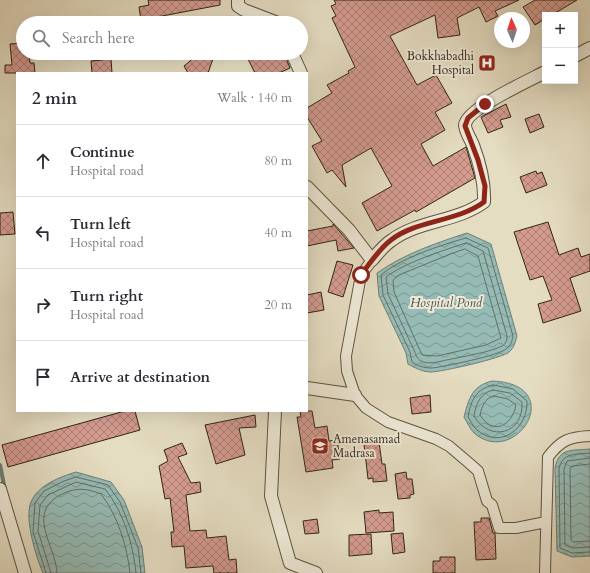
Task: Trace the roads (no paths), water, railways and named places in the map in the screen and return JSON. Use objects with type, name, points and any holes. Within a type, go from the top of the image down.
[{"type":"street","points":[[238,0],[238,6],[260,16]]},
{"type":"street","points":[[578,54],[590,48]]},
{"type":"street","points":[[295,60],[301,72]]},
{"type":"street","points":[[542,74],[485,104],[468,118],[465,126],[478,160],[485,186],[484,202],[458,215],[407,231],[391,240],[372,260],[361,275],[346,356],[347,371],[355,395],[366,408],[388,422],[436,439],[449,446],[478,471],[487,501],[494,509],[498,528],[516,528],[546,522]]},
{"type":"street","points":[[308,188],[349,230],[372,260]]},
{"type":"street","points":[[308,388],[355,395]]},
{"type":"street","points":[[275,412],[271,496],[290,563],[316,573]]},
{"type":"street","points":[[545,573],[548,457],[558,445],[572,437],[590,436]]},
{"type":"street","points":[[0,489],[25,573]]},
{"type":"water","name":"Hospital Pond","points":[[467,233],[491,244],[517,336],[515,343],[509,352],[496,358],[447,370],[431,372],[422,371],[408,364],[406,353],[379,296],[377,273],[409,255]]},
{"type":"water","points":[[492,381],[515,386],[528,395],[531,408],[528,422],[518,433],[505,440],[490,441],[474,433],[464,417],[472,394],[480,386]]},
{"type":"water","points":[[590,449],[590,556],[572,557],[557,551],[555,468],[557,461],[563,453],[572,450]]},
{"type":"water","points":[[76,472],[111,482],[124,500],[142,547],[145,573],[43,573],[34,548],[30,527],[29,509],[31,502],[34,496],[50,482]]},
{"type":"waterway","points":[[0,465],[5,490]]},
{"type":"place","name":"Bokkhabadhi Hospital","points":[[487,63]]},
{"type":"place","name":"Amenasamad Madrasa","points":[[320,446]]}]
